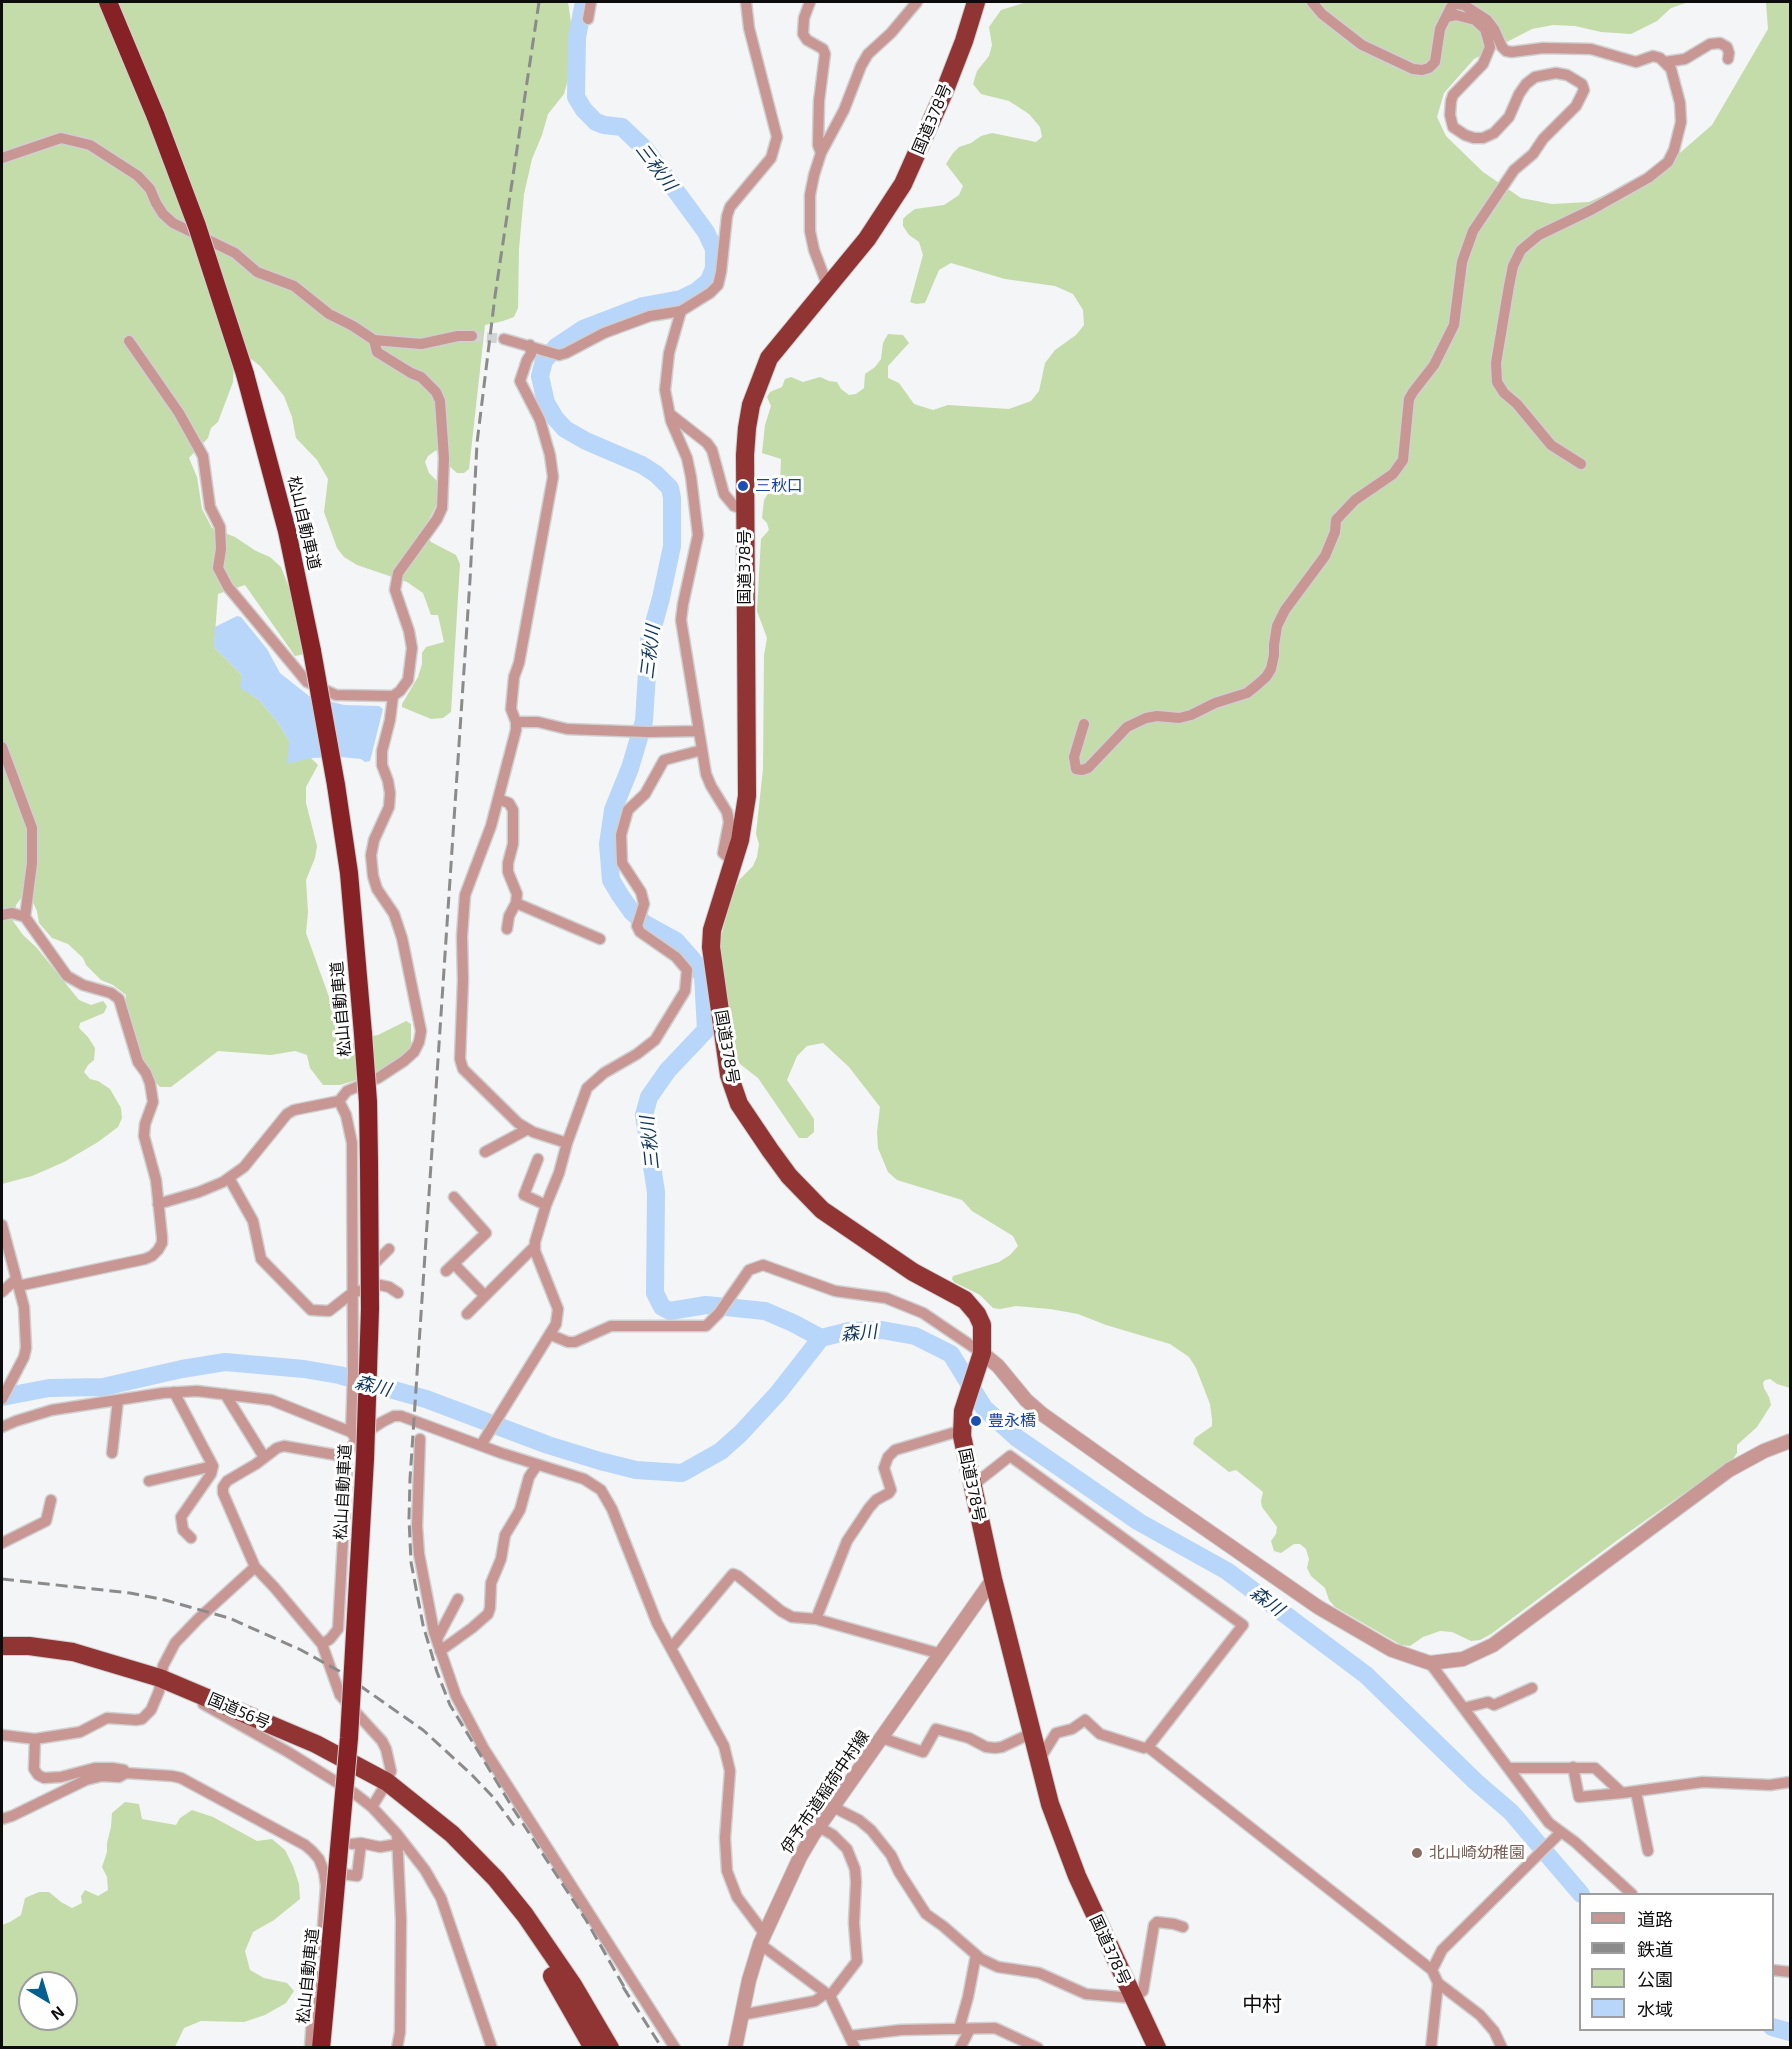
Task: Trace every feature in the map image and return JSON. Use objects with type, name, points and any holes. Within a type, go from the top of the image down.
[{"type":"highway","name":"松山自動車道","points":[[108,2],[156,117],[197,226],[245,374],[287,531],[312,651],[349,873],[368,1102],[370,1309],[366,1436],[349,1738],[327,1984],[318,2046]]},
{"type":"highway","name":"国道378号","points":[[976,2],[949,80],[903,184],[867,239],[769,358],[751,405],[747,428],[745,510],[747,796],[734,862],[712,930],[711,947],[729,1075],[739,1104],[789,1176],[816,1205],[846,1228],[913,1272],[965,1300],[982,1324],[980,1361],[963,1411],[963,1430],[972,1486],[993,1579],[1050,1804],[1077,1876],[1157,2048]]},
{"type":"highway","name":"国道56号","points":[[2,1646],[29,1646],[73,1652],[169,1682],[316,1744],[387,1782],[452,1834],[496,1879],[525,1915],[573,1985],[610,2048]]},
{"type":"highway","name":"国道56号","points":[[452,1834],[517,1922],[562,1991],[593,2048]]},
{"type":"street","points":[[588,19],[591,2]]},
{"type":"street","points":[[504,339],[559,355],[567,353],[604,333],[650,316],[681,311],[710,293],[718,285],[724,232],[730,207],[771,158],[777,137],[749,28],[746,2]]},
{"type":"street","points":[[810,2],[804,18],[803,34],[807,40],[823,49],[825,54],[819,101],[818,145],[821,153]]},
{"type":"street","points":[[828,287],[814,250],[808,213],[810,195],[821,153],[844,110],[868,54],[891,33],[917,2]]},
{"type":"street","points":[[1312,2],[1322,14],[1362,45],[1413,69],[1429,68],[1435,62],[1440,29],[1451,7],[1456,4],[1464,5],[1487,20],[1506,51],[1543,48],[1591,49],[1636,62],[1653,56],[1660,58],[1671,69],[1680,104],[1681,122],[1674,150],[1668,162],[1648,178],[1539,235],[1516,257],[1509,286],[1496,363],[1497,382],[1504,393],[1517,404],[1551,445],[1581,464]]},
{"type":"street","points":[[1084,724],[1074,757],[1076,769],[1082,770],[1088,768],[1127,727],[1146,718],[1157,716],[1179,718],[1191,715],[1215,703],[1247,693],[1257,685],[1266,677],[1270,669],[1277,626],[1285,610],[1325,556],[1335,532],[1336,520],[1355,500],[1393,474],[1403,460],[1409,399],[1434,365],[1454,325],[1462,262],[1473,231],[1514,170],[1533,154],[1543,139],[1576,106],[1584,90],[1582,84],[1567,75],[1556,73],[1535,77],[1526,84],[1509,117],[1494,133],[1483,138],[1465,135],[1453,127],[1450,115],[1451,101],[1453,95],[1483,64],[1490,47],[1485,29],[1475,20],[1456,15],[1446,17]]},
{"type":"street","points":[[1665,62],[1685,59],[1710,44],[1720,44],[1726,47],[1729,53],[1728,59]]},
{"type":"street","points":[[2,158],[61,138],[90,145],[138,176],[150,189],[163,214],[173,223],[235,253],[257,272],[294,286],[329,314],[374,340],[421,344],[458,336],[472,336]]},
{"type":"street","points":[[681,311],[668,362],[665,390],[669,413],[687,458],[695,504],[696,544],[681,620],[706,774],[728,812],[729,822],[723,853],[734,862]]},
{"type":"street","points":[[129,341],[179,413],[203,456],[210,507],[220,527],[221,549],[218,568],[228,587],[307,682],[336,695],[393,696],[408,680],[412,648],[409,631],[395,590],[398,573],[427,534],[441,508],[444,458],[440,401],[436,392],[421,377],[377,352],[374,340]]},
{"type":"street","points":[[530,345],[531,354],[520,381],[540,420],[550,455],[553,477],[519,663],[514,677],[511,709],[516,722],[516,730],[498,798],[465,895],[460,1059],[463,1069],[518,1123],[567,1143]]},
{"type":"street","points":[[669,413],[707,443],[712,450],[724,494],[734,506],[745,510]]},
{"type":"street","points":[[158,1204],[199,1192],[229,1178],[244,1167],[286,1114],[294,1110],[339,1101],[346,1091],[378,1078],[404,1062],[414,1052],[419,1042],[421,1031],[402,938],[394,914],[377,889],[371,855],[374,840],[389,807],[389,787],[382,765],[382,751],[393,696]]},
{"type":"street","points":[[516,722],[538,722],[567,729],[633,732],[698,731]]},
{"type":"street","points":[[2,747],[32,828],[32,863],[25,917]]},
{"type":"street","points":[[484,1441],[552,1335],[556,1324],[558,1309],[535,1246],[546,1205],[587,1089],[604,1073],[637,1054],[654,1040],[685,990],[687,970],[676,957],[640,932],[637,926],[644,904],[640,892],[622,863],[621,835],[628,810],[645,794],[664,760],[702,750]]},
{"type":"street","points":[[498,798],[509,803],[513,810],[513,843],[508,872],[517,894],[507,929]]},
{"type":"street","points":[[516,903],[600,939]]},
{"type":"street","points":[[2,915],[12,914],[25,917],[67,976],[83,985],[111,993],[119,999],[138,1062],[150,1083],[153,1102],[145,1124],[144,1136],[156,1180],[162,1243],[152,1256],[17,1283],[2,1292]]},
{"type":"street","points":[[339,1101],[348,1122],[352,1143],[353,1435],[352,1447],[342,1456]]},
{"type":"street","points":[[485,1152],[528,1129]]},
{"type":"street","points":[[538,1159],[524,1194],[546,1205]]},
{"type":"street","points":[[229,1178],[253,1221],[261,1259],[305,1306],[317,1312],[329,1311],[352,1293],[374,1262],[389,1250]]},
{"type":"street","points":[[454,1197],[486,1233],[450,1268],[485,1296]]},
{"type":"street","points":[[2,1225],[5,1251],[24,1307],[26,1348],[24,1357],[2,1399]]},
{"type":"street","points":[[467,1314],[535,1246]]},
{"type":"street","points":[[552,1335],[568,1342],[575,1342],[611,1326],[700,1328],[706,1326],[719,1313],[749,1270],[764,1265],[835,1291],[886,1298],[923,1313],[980,1361],[998,1366],[1026,1400],[1042,1414],[1318,1606],[1392,1650],[1430,1663],[1463,1659],[1493,1645],[1729,1470],[1764,1450],[1791,1441]]},
{"type":"street","points":[[352,1293],[380,1285],[389,1287],[398,1293]]},
{"type":"street","points":[[2,1427],[52,1410],[118,1400],[174,1392],[196,1391],[225,1394],[271,1400],[353,1435],[394,1416],[401,1416],[484,1441],[537,1465],[584,1479],[601,1490],[612,1509],[649,1606],[715,1727],[728,1758],[730,1771],[725,1838],[727,1871],[737,1897],[762,1938],[828,1995],[855,2048]]},
{"type":"street","points":[[174,1392],[213,1466],[211,1474],[181,1518],[183,1530],[191,1538]]},
{"type":"street","points":[[225,1394],[264,1457]]},
{"type":"street","points":[[112,1453],[118,1400]]},
{"type":"street","points":[[816,1619],[847,1541],[868,1508],[876,1500],[889,1493],[890,1486],[884,1468],[888,1457],[895,1450],[963,1430]]},
{"type":"street","points":[[420,1438],[417,1526],[419,1554],[440,1651],[456,1696],[484,1749],[675,2048]]},
{"type":"street","points":[[342,1456],[284,1446],[227,1481],[223,1487],[223,1493],[255,1568],[322,1644],[340,1695],[382,1741],[386,1749],[391,1771],[372,1807]]},
{"type":"street","points":[[322,1644],[330,1639],[338,1629],[347,1468],[342,1456]]},
{"type":"street","points":[[972,1486],[1010,1456],[1243,1624],[1148,1747]]},
{"type":"street","points":[[440,1651],[488,1614],[491,1583],[501,1559],[505,1535],[520,1509],[529,1476],[537,1465]]},
{"type":"street","points":[[149,1480],[213,1466]]},
{"type":"street","points":[[2,1543],[46,1521],[51,1500]]},
{"type":"street","points":[[255,1568],[175,1643],[163,1666],[169,1682],[202,1704],[336,1781],[372,1807],[424,1870],[441,1898],[492,2048]]},
{"type":"street","points":[[671,1648],[733,1574],[787,1615],[816,1619],[941,1654]]},
{"type":"street","name":"伊予市道稲荷中村線","points":[[735,2048],[741,2015],[762,1938],[789,1878],[819,1827],[993,1579]]},
{"type":"street","points":[[437,1639],[458,1599]]},
{"type":"street","points":[[1430,1663],[1549,1823],[1575,1842],[1631,1893]]},
{"type":"street","points":[[2,1735],[35,1739],[80,1732],[107,1718],[142,1719],[151,1710],[159,1691],[169,1682]]},
{"type":"street","points":[[1464,1708],[1488,1702],[1494,1705],[1532,1688]]},
{"type":"street","points":[[1039,1760],[1056,1733],[1072,1729],[1085,1720],[1100,1734],[1144,1748],[1148,1747],[1432,1970],[1438,1983],[1480,2015],[1494,2031],[1502,2048]]},
{"type":"street","points":[[882,1738],[923,1752],[936,1729],[969,1738],[986,1747],[995,1748],[1032,1734]]},
{"type":"street","points":[[35,1739],[34,1769],[44,1778],[61,1778],[95,1768],[112,1767],[124,1770],[126,1773]]},
{"type":"street","points":[[1573,1767],[1579,1797],[1636,1792],[1703,1782],[1770,1785],[1791,1782]]},
{"type":"street","points":[[1508,1768],[1595,1768],[1622,1793]]},
{"type":"street","points":[[2,1819],[86,1780],[102,1776],[119,1777],[126,1773],[172,1776],[181,1778],[305,1845],[319,1859],[326,1886],[319,1982],[313,2002],[318,2046]]},
{"type":"street","points":[[1636,1792],[1648,1851]]},
{"type":"street","points":[[833,1807],[859,1820],[871,1830],[891,1855],[898,1872],[926,1914],[990,1964],[1006,1969],[1039,1973],[1086,1994],[1133,1998],[1143,1991],[1154,1925],[1157,1922],[1183,1927]]},
{"type":"street","points":[[741,2015],[815,2001],[828,1995],[857,1961],[854,1923],[855,1869],[847,1850],[832,1834],[819,1827]]},
{"type":"street","points":[[1432,1970],[1442,1950],[1560,1833]]},
{"type":"street","points":[[324,1872],[357,1876],[356,1844],[380,1847],[397,1839]]},
{"type":"street","points":[[397,1839],[401,1920],[400,2032],[397,2048]]},
{"type":"street","points":[[960,2048],[976,1955]]},
{"type":"street","points":[[1774,1970],[1791,1972]]},
{"type":"street","points":[[1431,2048],[1438,1983]]},
{"type":"street","points":[[849,2036],[901,2030],[995,2028],[1038,2048]]},
{"type":"green space","points":[[2,2],[568,2],[571,23],[569,76],[564,94],[548,114],[532,159],[524,194],[519,249],[518,308],[514,317],[485,325],[469,469],[464,473],[457,473],[449,466],[447,448],[435,451],[428,456],[425,462],[429,473],[437,481],[437,504],[423,531],[431,542],[456,555],[460,564],[451,712],[443,718],[431,719],[402,707],[418,677],[422,664],[422,653],[426,647],[444,642],[438,615],[431,615],[423,593],[407,582],[357,565],[344,557],[337,548],[324,512],[328,479],[317,460],[296,438],[292,417],[284,396],[260,366],[251,359],[234,363],[233,382],[218,422],[211,428],[208,438],[189,458],[197,477],[202,509],[212,528],[235,537],[270,557],[281,567],[291,593],[304,654],[295,656],[245,585],[218,594],[214,647],[242,675],[241,688],[259,700],[279,724],[289,741],[318,765],[306,787],[306,803],[317,846],[306,880],[308,912],[306,933],[333,1008],[345,1031],[353,1039],[378,1035],[406,1021],[411,1024],[411,1048],[402,1058],[379,1073],[340,1085],[323,1085],[310,1068],[307,1055],[295,1051],[271,1055],[218,1051],[171,1087],[160,1087],[154,1081],[142,1059],[126,1005],[126,995],[113,985],[101,980],[68,944],[52,938],[39,923],[37,911],[30,896],[24,894],[16,905],[13,921],[23,935],[37,948],[79,1000],[91,1005],[103,1001],[107,1006],[104,1013],[80,1023],[79,1028],[95,1048],[94,1060],[84,1072],[90,1079],[110,1089],[121,1108],[122,1118],[118,1127],[64,1162],[32,1176],[2,1184]]},
{"type":"green space","points":[[1027,2],[1689,2],[1671,8],[1657,21],[1631,34],[1601,32],[1575,26],[1553,25],[1532,29],[1474,59],[1444,93],[1437,117],[1446,136],[1483,172],[1521,198],[1552,204],[1589,202],[1639,179],[1681,152],[1712,125],[1768,29],[1766,2],[1790,2],[1790,1388],[1770,1379],[1765,1380],[1764,1388],[1771,1405],[1757,1427],[1737,1445],[1737,1453],[1733,1459],[1480,1640],[1471,1641],[1452,1632],[1440,1631],[1423,1637],[1410,1646],[1401,1645],[1335,1607],[1329,1600],[1325,1588],[1311,1576],[1307,1568],[1309,1559],[1306,1549],[1300,1544],[1294,1544],[1281,1553],[1274,1551],[1271,1541],[1276,1534],[1277,1527],[1262,1507],[1263,1492],[1236,1470],[1229,1472],[1193,1444],[1195,1438],[1212,1426],[1212,1419],[1210,1404],[1196,1368],[1189,1357],[1170,1344],[1078,1314],[1016,1306],[993,1308],[980,1295],[954,1282],[953,1276],[999,1262],[1010,1255],[1018,1246],[1013,1236],[972,1211],[962,1200],[897,1180],[888,1172],[878,1148],[880,1107],[849,1067],[823,1043],[807,1046],[797,1056],[787,1080],[814,1119],[814,1132],[807,1138],[799,1138],[758,1078],[740,1064],[734,1052],[719,945],[731,897],[739,880],[753,866],[759,844],[756,834],[763,769],[764,655],[767,638],[757,611],[761,539],[769,530],[762,518],[764,500],[769,492],[777,489],[780,483],[781,459],[762,453],[765,425],[771,406],[767,397],[770,392],[782,387],[785,379],[791,377],[803,382],[820,377],[837,382],[841,389],[849,395],[856,394],[864,388],[865,374],[881,359],[883,343],[888,334],[903,335],[909,343],[888,366],[888,378],[899,383],[914,404],[933,410],[948,405],[1009,409],[1031,401],[1039,391],[1045,363],[1055,350],[1076,335],[1084,325],[1083,310],[1073,294],[1055,286],[1005,279],[951,263],[939,270],[925,303],[910,302],[923,255],[919,242],[909,235],[903,226],[903,219],[915,209],[944,205],[959,195],[963,186],[946,164],[953,153],[959,147],[992,133],[1036,142],[1042,137],[1040,127],[1029,114],[1009,101],[981,94],[973,84],[977,71],[989,56],[992,45],[989,27],[1001,10]]},
{"type":"green space","points":[[125,1802],[139,1804],[142,1819],[176,1825],[180,1818],[192,1810],[213,1817],[257,1841],[272,1839],[285,1850],[299,1884],[300,1899],[274,1920],[253,1932],[245,1951],[250,1970],[264,1978],[287,1983],[294,1991],[286,2003],[265,2015],[244,2022],[201,2021],[184,2028],[175,2047],[2,2047],[2,1925],[21,1915],[25,1898],[39,1892],[49,1892],[72,1908],[82,1903],[81,1896],[85,1890],[98,1896],[108,1890],[107,1877],[102,1867],[112,1813]]},
{"type":"water","points":[[237,616],[241,617],[267,649],[280,673],[309,696],[344,705],[379,706],[383,709],[370,761],[341,757],[311,758],[287,764],[289,741],[279,724],[259,700],[240,688],[242,675],[214,647],[215,627]]},
{"type":"waterway","name":"三秋川","points":[[584,2],[577,37],[576,97],[584,110],[596,122],[622,127],[646,150],[706,232],[714,249],[714,268],[709,281],[697,291],[681,299],[643,306],[583,329],[556,347],[544,361],[540,376],[546,403],[565,429],[586,441],[642,465],[656,474],[670,488],[672,498],[672,546],[649,641],[644,721],[630,768],[613,810],[608,844],[611,880],[632,912],[645,924],[676,941],[703,976],[706,1030],[668,1070],[649,1097],[644,1115],[656,1192],[655,1293],[662,1307],[670,1311],[706,1305],[765,1311],[821,1338]]},
{"type":"waterway","name":"森川","points":[[2,1397],[49,1388],[103,1387],[225,1362],[304,1369],[339,1375],[426,1399],[548,1445],[600,1461],[636,1470],[682,1473],[721,1451],[741,1433],[778,1393],[821,1338],[849,1331],[882,1330],[915,1336],[951,1354],[984,1408],[1017,1438],[1139,1522],[1227,1571],[1366,1675],[1476,1782],[1511,1812],[1580,1893]]},
{"type":"waterway","name":"森川","points":[[1774,2028],[1790,2032]]},
{"type":"tunnel","points":[[472,336],[504,339]]},
{"type":"railway","points":[[539,2],[495,296],[477,443],[409,1519],[411,1562],[423,1625],[450,1705],[514,1810],[586,1920],[627,1992]]},
{"type":"railway","points":[[2,1579],[130,1593],[165,1600],[229,1618],[301,1650],[339,1671],[423,1730],[493,1797],[516,1828]]},
{"type":"railway","points":[[623,1987],[662,2048]]},
{"type":"place","name":"三秋口","points":[[743,486]]},
{"type":"place","name":"豊永橋","points":[[976,1421]]},
{"type":"place","name":"北山崎幼稚園","points":[[1417,1853]]},
{"type":"district","name":"中村","points":[[1262,2004]]}]
